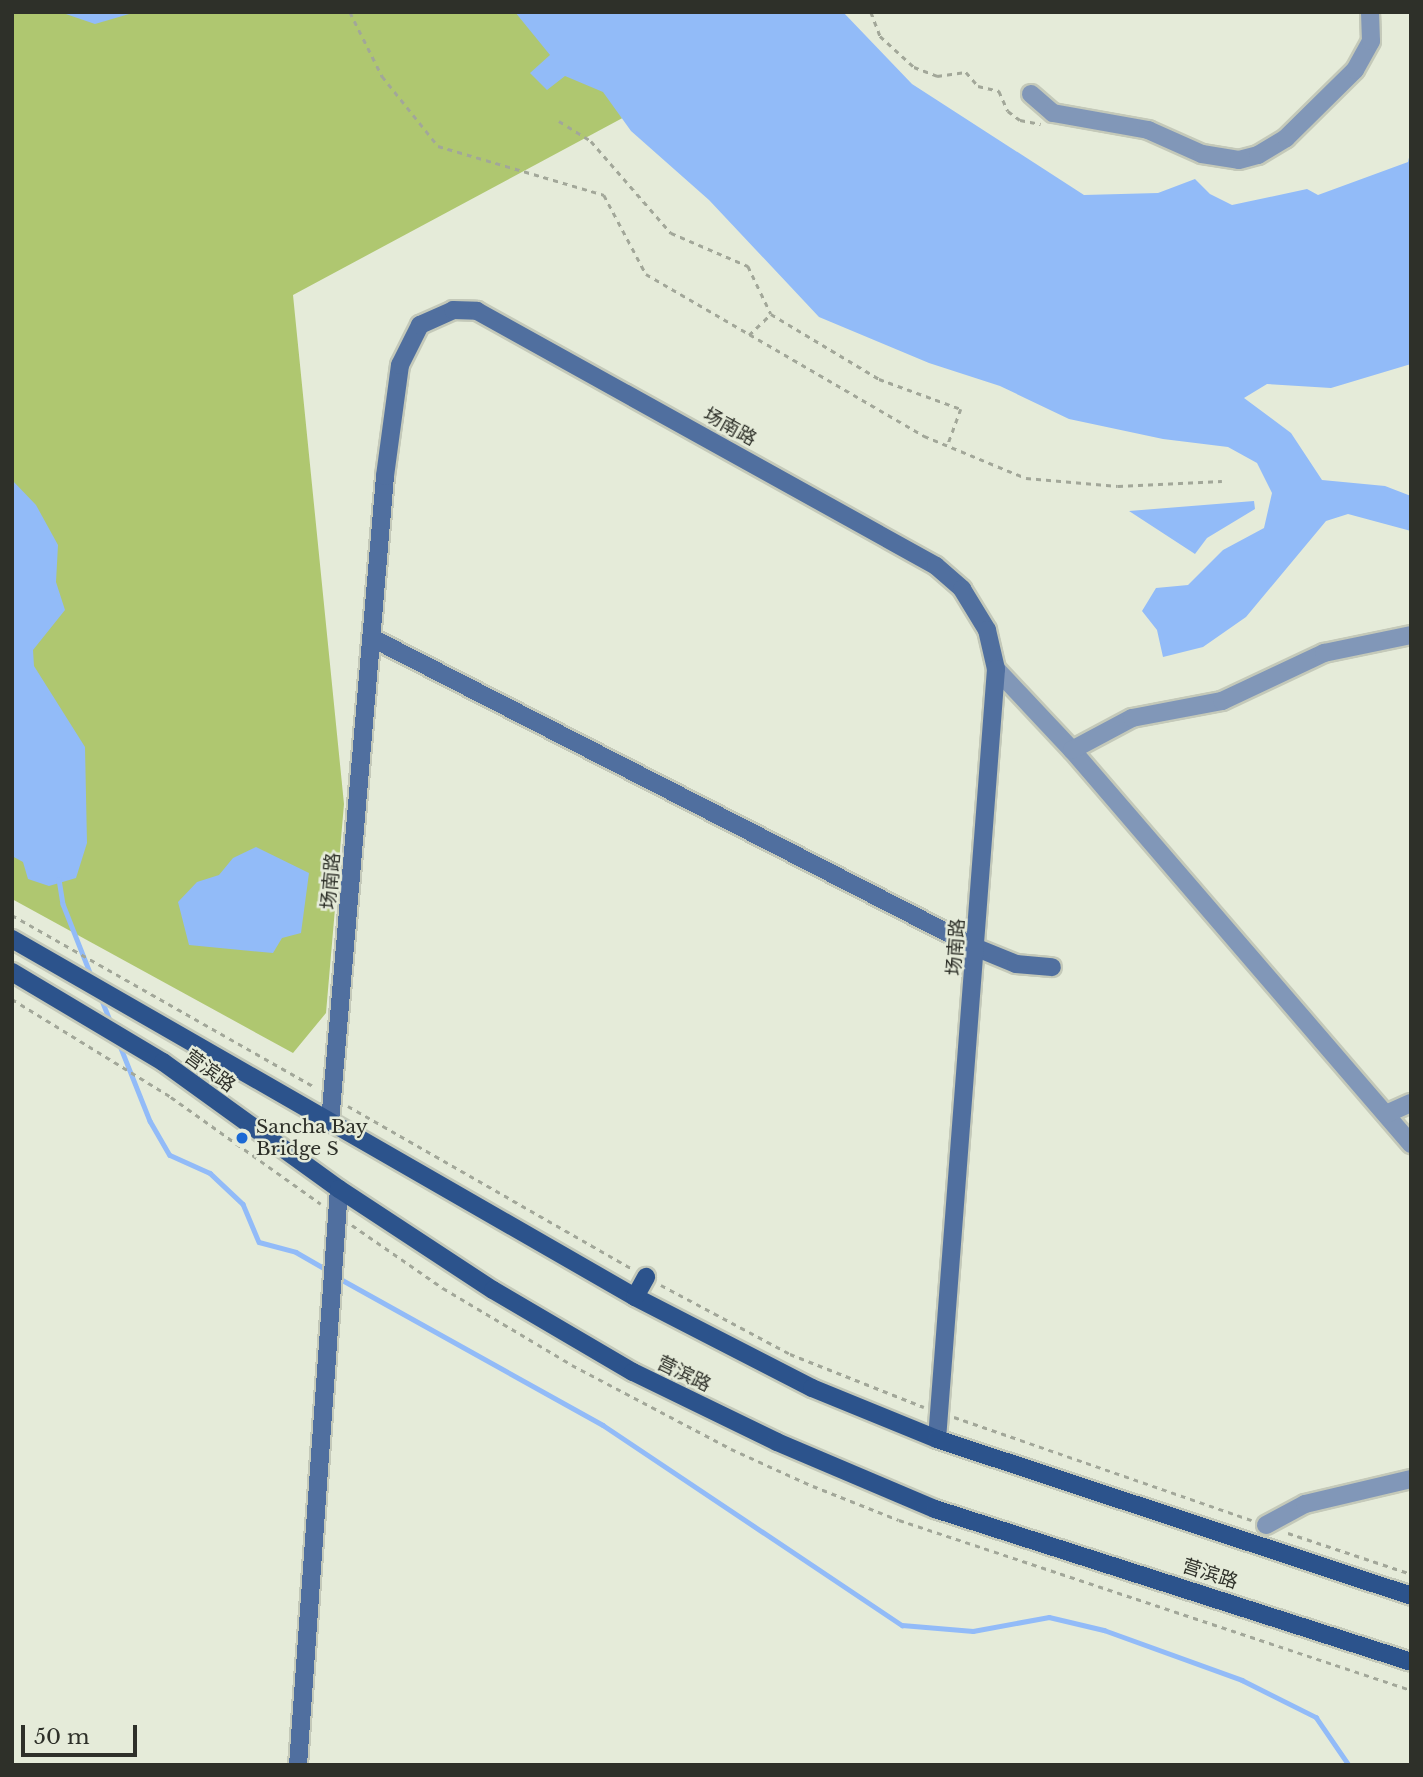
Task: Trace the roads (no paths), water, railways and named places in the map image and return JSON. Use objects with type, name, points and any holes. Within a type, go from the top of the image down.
[{"type":"main road","name":"营滨路","points":[[12,939],[635,1297],[812,1388],[937,1439],[1411,1596]]},
{"type":"main road","name":"营滨路","points":[[12,972],[163,1062],[339,1189],[493,1290],[633,1372],[777,1442],[935,1509],[1411,1662]]},
{"type":"main road","points":[[635,1297],[646,1277]]},
{"type":"street","points":[[1031,94],[1052,113],[1148,130],[1222,159],[1258,155],[1286,138],[1355,70],[1371,41],[1370,12]]},
{"type":"street","name":"场南路","points":[[330,1122],[385,475],[400,365],[420,325],[453,310],[477,311],[936,566],[962,589],[987,630],[996,669],[977,948],[937,1439]]},
{"type":"street","points":[[1072,750],[1132,718],[1222,701],[1324,653],[1411,635]]},
{"type":"street","points":[[372,638],[977,948],[1016,964],[1052,967]]},
{"type":"street","points":[[996,669],[1072,750],[1411,1144]]},
{"type":"street","points":[[1386,1114],[1411,1103]]},
{"type":"street","points":[[298,1765],[339,1189]]},
{"type":"street","points":[[1266,1525],[1305,1504],[1411,1479]]},
{"type":"water","points":[[60,12],[136,12],[95,24]]},
{"type":"water","points":[[515,12],[843,12],[912,84],[1084,195],[1158,193],[1195,179],[1210,194],[1232,205],[1307,189],[1318,195],[1408,162],[1411,149],[1411,364],[1331,388],[1267,384],[1244,398],[1291,433],[1322,480],[1385,486],[1411,496],[1411,531],[1348,514],[1326,521],[1246,617],[1203,647],[1163,657],[1157,630],[1142,611],[1156,588],[1188,585],[1223,550],[1264,528],[1272,493],[1257,463],[1228,447],[1163,439],[1069,419],[1000,386],[929,363],[819,317],[709,200],[631,131],[603,92],[565,76],[547,90],[530,73],[550,55]]},
{"type":"water","points":[[12,480],[36,505],[58,545],[56,582],[65,610],[33,650],[34,666],[85,747],[87,843],[76,878],[49,886],[28,879],[23,862],[12,856]]},
{"type":"water","points":[[1254,501],[1255,509],[1207,538],[1195,554],[1129,511]]},
{"type":"water","points":[[256,847],[309,873],[301,933],[282,938],[273,953],[189,945],[178,902],[197,882],[219,875],[233,858]]},
{"type":"waterway","points":[[59,879],[63,904],[93,980]]},
{"type":"waterway","points":[[101,998],[112,1025]]},
{"type":"waterway","points":[[119,1043],[150,1121],[170,1155],[210,1173],[243,1204],[259,1242],[296,1252],[330,1272]]},
{"type":"waterway","points":[[337,1277],[603,1425],[902,1625],[973,1631],[1049,1617],[1104,1630],[1242,1680],[1316,1717],[1349,1765]]},
{"type":"place","name":"Sancha Bay Bridge S","points":[[242,1138]]}]
